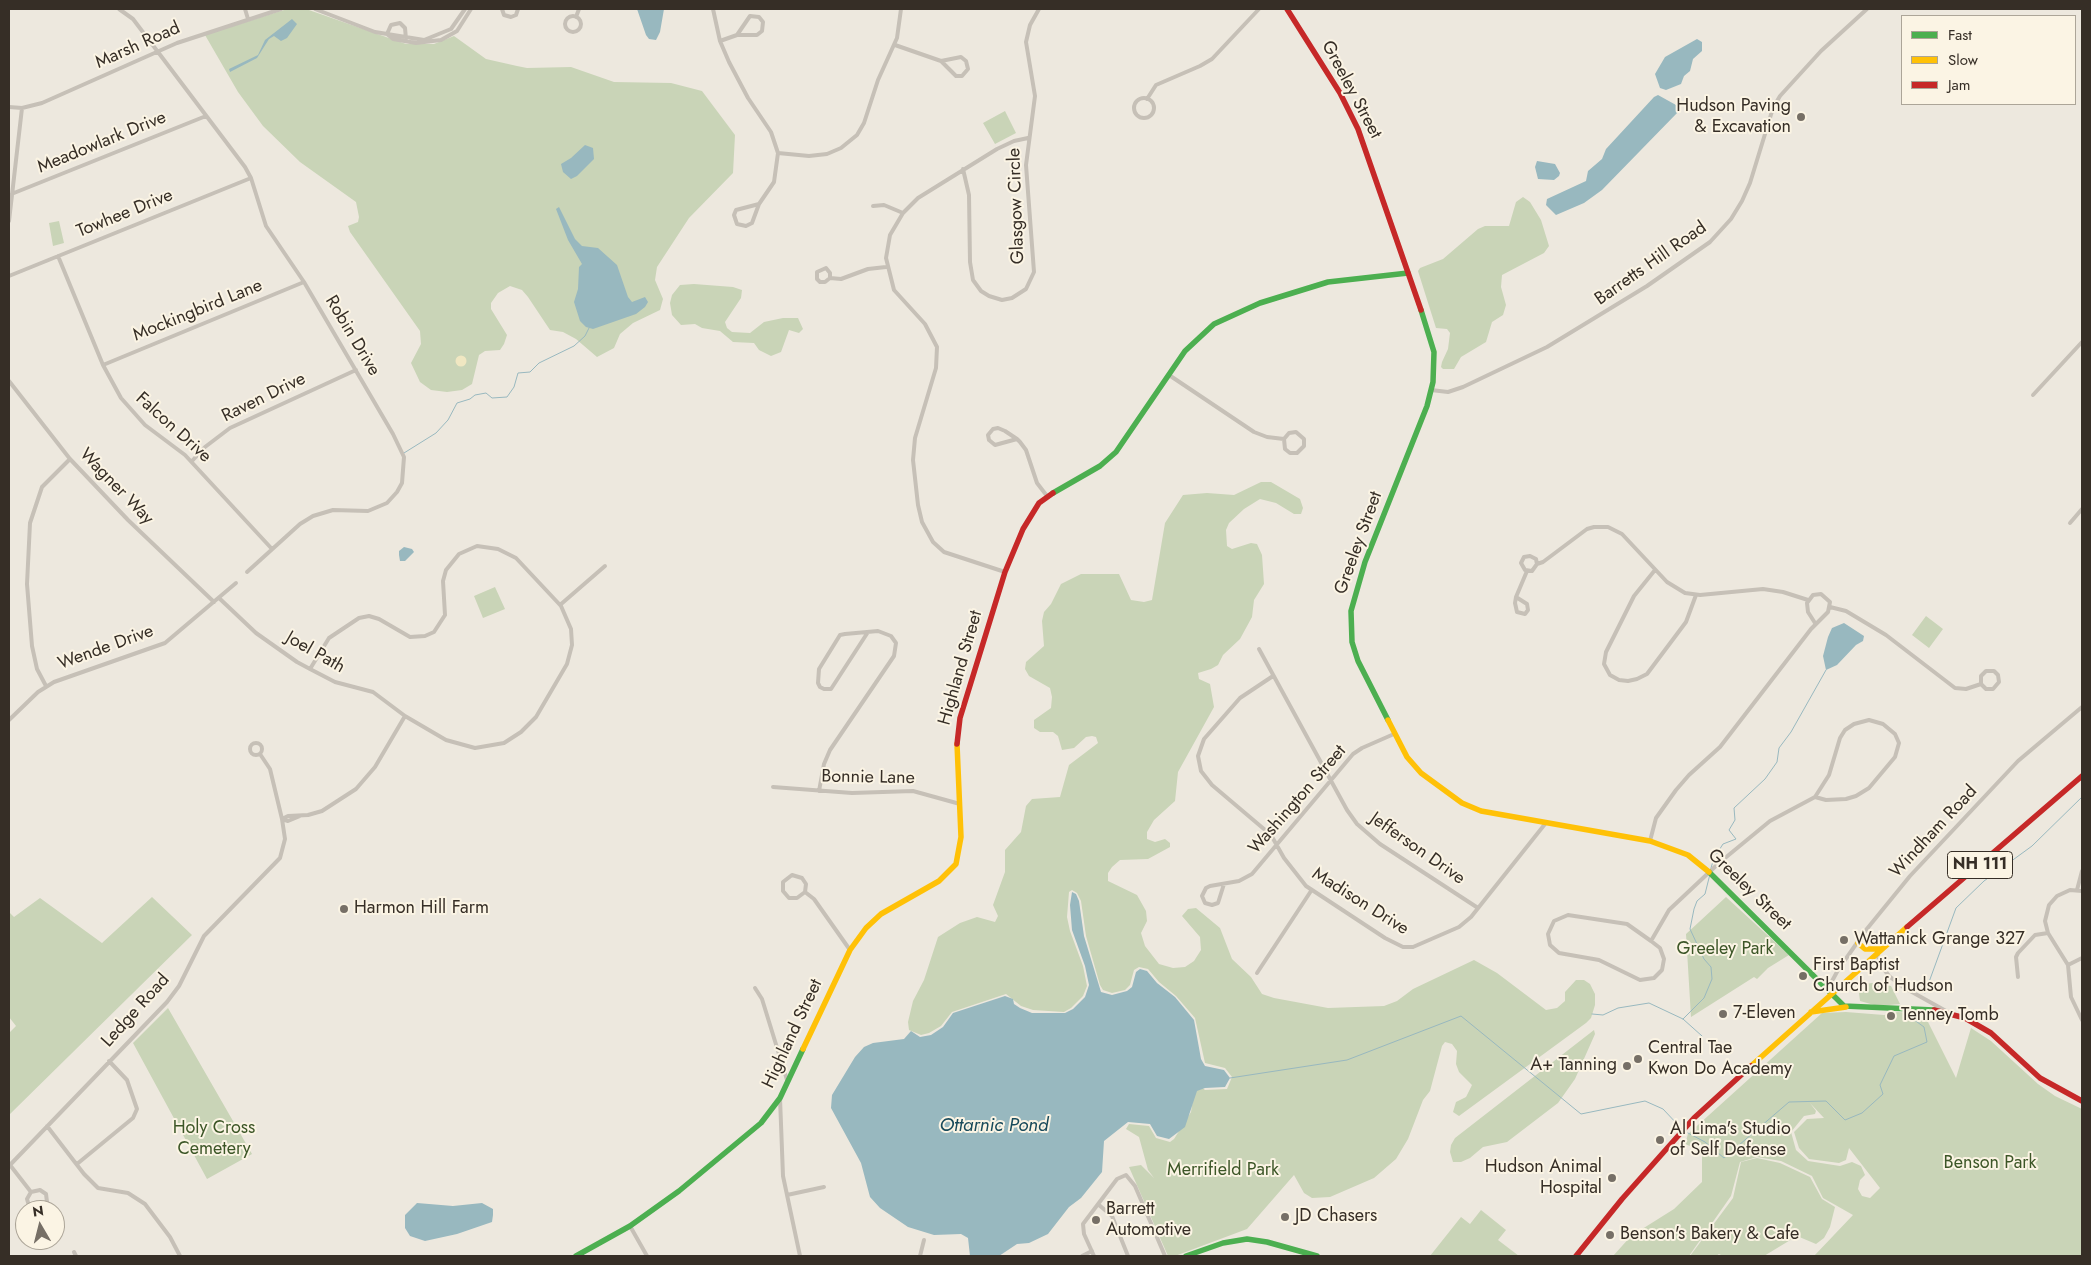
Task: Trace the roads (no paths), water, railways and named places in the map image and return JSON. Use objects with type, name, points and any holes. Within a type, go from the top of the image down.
[{"type":"street","name":"Robin Drive","points":[[119,9],[133,19],[251,178],[266,226],[304,282],[402,452],[404,473],[400,487],[387,503],[373,509],[333,510],[313,516],[300,524],[247,572]]},
{"type":"street","points":[[245,9],[248,19]]},
{"type":"street","name":"Marsh Road","points":[[9,107],[22,108],[42,103],[199,34],[281,9]]},
{"type":"street","points":[[316,9],[387,34],[426,43],[446,37],[457,31],[471,9]]},
{"type":"street","points":[[406,39],[424,40],[439,35],[453,27],[465,9]]},
{"type":"street","points":[[502,9],[504,15],[511,18],[516,15],[518,9]]},
{"type":"street","points":[[576,17],[579,9]]},
{"type":"street","points":[[712,9],[720,41],[748,98],[771,132],[778,153],[774,182],[759,204],[749,225],[743,227],[737,224],[734,219],[736,210],[759,204]]},
{"type":"street","points":[[778,153],[809,156],[826,154],[841,148],[852,140],[864,123],[878,80],[895,45],[901,9]]},
{"type":"street","name":"Glasgow Circle","points":[[963,169],[969,195],[970,262],[974,280],[981,291],[989,296],[1002,300],[1012,298],[1026,289],[1034,272],[1026,175],[1028,138],[1033,121],[1035,96],[1026,42],[1030,25],[1039,9]]},
{"type":"street","points":[[1147,98],[1152,89],[1159,83],[1207,62],[1259,9]]},
{"type":"street","name":"Greeley Street","points":[[1287,9],[1328,72],[1356,124],[1432,342],[1434,367],[1432,390],[1358,581],[1351,611],[1351,632],[1356,656],[1394,734],[1413,766],[1453,797],[1486,812],[1545,824],[1650,841],[1688,854],[1710,872],[1820,980],[1841,1004],[1850,1007]]},
{"type":"street","name":"Barretts Hill Road","points":[[1432,390],[1448,392],[1464,387],[1559,340],[1682,264],[1710,242],[1731,219],[1744,197],[1773,108],[1780,96],[1816,56],[1867,9]]},
{"type":"street","points":[[720,41],[737,35],[757,35],[762,31],[763,22],[759,18],[750,16],[737,35]]},
{"type":"street","points":[[569,17],[576,17],[580,20],[581,26],[578,30],[570,32],[566,28],[566,21],[569,17]]},
{"type":"street","points":[[387,34],[392,26],[400,23],[404,26],[406,39]]},
{"type":"street","points":[[895,45],[941,61],[956,76],[962,76],[968,69],[966,61],[961,57],[941,61]]},
{"type":"street","points":[[1140,98],[1147,98],[1153,104],[1154,111],[1149,117],[1140,118],[1134,113],[1134,104],[1140,98]]},
{"type":"street","points":[[9,221],[10,195],[22,108]]},
{"type":"street","name":"Meadowlark Drive","points":[[10,195],[206,116]]},
{"type":"street","points":[[1005,572],[944,552],[933,542],[925,529],[918,505],[912,460],[915,438],[936,368],[937,347],[925,324],[894,290],[886,267],[887,246],[903,213],[929,190],[1005,145],[1028,138]]},
{"type":"street","name":"Towhee Drive","points":[[9,276],[251,178]]},
{"type":"street","points":[[873,206],[884,205],[903,213]]},
{"type":"street","name":"Falcon Drive","points":[[58,256],[102,365],[113,387],[134,414],[192,461],[272,549]]},
{"type":"street","points":[[830,278],[846,278],[864,270],[886,267]]},
{"type":"street","name":"Highland Street","points":[[576,1256],[630,1226],[736,1145],[766,1119],[780,1098],[850,950],[881,914],[935,883],[951,870],[961,847],[956,748],[958,728],[1005,572],[1030,515],[1047,496],[1100,466],[1116,452],[1196,338],[1214,324],[1260,303],[1328,282],[1408,273]]},
{"type":"street","name":"Mockingbird Lane","points":[[102,365],[304,282]]},
{"type":"street","points":[[2033,395],[2082,342]]},
{"type":"street","name":"Raven Drive","points":[[192,461],[206,446],[230,428],[356,370]]},
{"type":"street","points":[[1169,375],[1254,432],[1267,437],[1284,439],[1292,432],[1300,434],[1304,439],[1304,446],[1297,453],[1290,453],[1285,449],[1284,439]]},
{"type":"street","name":"Wagner Way","points":[[9,381],[70,460],[214,602]]},
{"type":"street","points":[[1017,439],[995,445],[989,440],[988,435],[993,429],[998,428],[1017,439],[1026,450],[1036,483],[1047,496]]},
{"type":"street","points":[[46,686],[37,669],[32,646],[27,584],[30,523],[42,487],[70,460]]},
{"type":"street","points":[[2070,523],[2082,509]]},
{"type":"street","points":[[1527,571],[1534,569],[1537,564],[1543,562],[1587,529],[1604,526],[1615,529],[1622,534],[1655,570],[1677,590],[1696,595],[1763,589],[1783,592],[1808,600]]},
{"type":"street","name":"Joel Path","points":[[219,598],[256,633],[310,669],[344,685],[373,692],[405,716],[446,740],[465,747],[495,746],[513,738],[536,717],[567,664],[572,645],[571,629],[560,605],[516,558],[488,546],[467,549],[451,561],[446,570],[444,580],[445,616],[434,632],[425,636],[410,636],[379,619],[369,616],[358,618],[329,638],[310,669]]},
{"type":"street","points":[[1527,571],[1522,566],[1524,557],[1533,556],[1537,564]]},
{"type":"street","points":[[560,605],[605,566]]},
{"type":"street","points":[[1655,570],[1634,596],[1606,652],[1604,664],[1610,675],[1619,680],[1628,681],[1638,680],[1647,674],[1686,622],[1696,595]]},
{"type":"street","points":[[1516,597],[1528,606],[1528,612],[1524,614],[1516,610],[1516,597],[1527,571]]},
{"type":"street","name":"Wende Drive","points":[[9,720],[46,686],[63,677],[165,642],[236,583]]},
{"type":"street","points":[[1650,841],[1656,818],[1676,790],[1689,775],[1720,748],[1815,623],[1827,614],[1830,607],[1829,599],[1821,594],[1813,595],[1808,600],[1808,612],[1815,623]]},
{"type":"street","points":[[1830,607],[1846,612],[1886,634],[1914,654],[1953,687],[1962,689],[1981,684]]},
{"type":"street","points":[[819,791],[824,764],[830,750],[894,656],[896,643],[891,636],[878,631],[845,634],[837,639],[819,669],[818,683],[820,686],[827,690],[834,686],[868,632]]},
{"type":"street","name":"Jefferson Drive","points":[[1259,649],[1347,810],[1364,831],[1478,908]]},
{"type":"street","points":[[1992,671],[1998,675],[1999,682],[1995,688],[1988,689],[1981,684],[1981,676],[1984,672],[1992,671]]},
{"type":"street","name":"Madison Drive","points":[[1273,676],[1240,698],[1204,739],[1198,756],[1203,774],[1271,836],[1295,874],[1311,891],[1385,938],[1408,947],[1423,944],[1455,929],[1478,908],[1545,824]]},
{"type":"street","name":"Windham Road","points":[[1832,994],[1831,983],[1858,943],[1910,876],[2004,776],[2082,707]]},
{"type":"street","points":[[282,819],[288,821],[322,811],[356,790],[375,767],[405,716]]},
{"type":"street","points":[[1651,941],[1671,907],[1710,872],[1770,822],[1815,797],[1829,775],[1840,738],[1849,726],[1859,722],[1874,721],[1883,724],[1895,734],[1899,743],[1896,757],[1869,788],[1856,796],[1846,799],[1826,800],[1815,797]]},
{"type":"street","name":"Washington Street","points":[[1224,884],[1218,903],[1212,906],[1205,903],[1202,896],[1206,888],[1248,877],[1277,845],[1346,761],[1357,751],[1394,734]]},
{"type":"street","name":"Ledge Road","points":[[9,1166],[173,995],[210,928],[276,863],[285,844],[282,819],[270,769],[260,754]]},
{"type":"street","name":"NH 111","points":[[1576,1256],[1622,1199],[1694,1118],[1880,951],[2082,776]]},
{"type":"street","name":"Bonnie Lane","points":[[773,787],[862,793],[913,790],[960,804]]},
{"type":"street","points":[[2076,890],[2082,871]]},
{"type":"street","points":[[790,876],[799,876],[805,883],[805,892],[797,898],[789,898],[783,891],[783,882],[790,876]]},
{"type":"street","points":[[2082,891],[2076,890],[2061,893],[2051,902],[2045,921],[2048,933],[2068,965],[2070,997],[2082,1020]]},
{"type":"street","points":[[1256,973],[1311,891]]},
{"type":"street","points":[[805,892],[814,899],[850,950]]},
{"type":"street","points":[[1562,916],[1570,916],[1627,924],[1651,941],[1661,950],[1664,964],[1656,976],[1643,980],[1595,959],[1559,953],[1550,945],[1548,934],[1554,921],[1562,916]]},
{"type":"street","points":[[2018,977],[2016,957],[2018,952],[2035,936],[2048,933]]},
{"type":"street","points":[[1858,943],[1865,949],[1880,951],[1880,964],[1889,976],[1903,986],[1948,1012],[1983,1027],[2040,1078],[2082,1101]]},
{"type":"street","points":[[2068,965],[2082,958]]},
{"type":"street","points":[[755,988],[762,999],[787,1080]]},
{"type":"street","points":[[1811,1012],[1850,1007],[1948,1012]]},
{"type":"street","points":[[77,1164],[132,1118],[137,1109],[127,1080],[109,1061]]},
{"type":"street","points":[[780,1098],[782,1176],[800,1256]]},
{"type":"street","points":[[47,1126],[98,1188],[128,1193],[145,1204],[170,1237],[180,1256]]},
{"type":"street","points":[[9,1166],[31,1192]]},
{"type":"street","points":[[1094,1256],[1084,1234],[1083,1224],[1117,1179],[1126,1175],[1135,1186],[1165,1256]]},
{"type":"street","points":[[787,1195],[824,1187]]},
{"type":"street","points":[[40,1190],[46,1194],[47,1202],[43,1208],[36,1210],[29,1206],[28,1198],[31,1192],[40,1190]]},
{"type":"street","points":[[1099,1205],[1112,1216],[1128,1256]]},
{"type":"street","points":[[630,1226],[647,1256]]},
{"type":"street","points":[[920,1256],[924,1240]]},
{"type":"street","points":[[1186,1256],[1230,1241],[1257,1240],[1317,1256]]},
{"type":"street","points":[[1082,1256],[1092,1251]]},
{"type":"water","points":[[637,9],[664,9],[660,32],[656,40],[649,39],[646,35]]},
{"type":"water","points":[[292,19],[297,24],[287,38],[281,41],[274,36],[269,39],[257,58],[230,72],[229,69],[258,55],[265,40]]},
{"type":"water","points":[[1697,39],[1702,42],[1702,51],[1693,59],[1690,71],[1684,76],[1681,84],[1666,90],[1660,88],[1655,74],[1665,57]]},
{"type":"water","points":[[1658,95],[1676,105],[1678,112],[1602,190],[1584,203],[1556,215],[1546,205],[1547,199],[1586,181],[1588,171],[1602,159],[1606,149]]},
{"type":"water","points":[[585,145],[593,148],[594,159],[577,176],[571,179],[563,172],[561,164],[571,158]]},
{"type":"water","points":[[1537,161],[1555,164],[1560,173],[1559,176],[1554,180],[1538,179],[1535,167]]},
{"type":"water","points":[[559,207],[575,239],[582,246],[598,248],[617,265],[628,297],[632,302],[645,297],[648,302],[645,307],[636,314],[593,329],[586,327],[580,321],[574,302],[578,289],[579,267],[582,264],[568,240],[556,209]]},
{"type":"water","points":[[404,547],[412,549],[414,552],[405,561],[400,561],[399,551]]},
{"type":"water","points":[[1844,623],[1864,636],[1863,641],[1856,645],[1837,665],[1826,670],[1823,656],[1828,637],[1832,628]]},
{"type":"water","name":"Ottarnic Pond","points":[[1072,892],[1076,894],[1079,901],[1084,936],[1101,992],[1112,995],[1127,991],[1132,987],[1136,972],[1140,969],[1147,971],[1157,983],[1175,997],[1194,1020],[1201,1059],[1205,1066],[1224,1070],[1230,1078],[1225,1087],[1205,1088],[1197,1091],[1185,1127],[1169,1139],[1157,1136],[1150,1124],[1128,1122],[1104,1141],[1102,1172],[1081,1198],[1069,1207],[1048,1234],[1029,1243],[1017,1244],[999,1256],[970,1256],[968,1238],[961,1234],[934,1235],[908,1227],[880,1208],[870,1197],[861,1163],[831,1108],[832,1095],[855,1057],[864,1047],[873,1043],[904,1039],[911,1031],[920,1037],[931,1035],[943,1027],[953,1013],[1005,996],[1013,999],[1014,1004],[1020,1008],[1032,1013],[1065,1013],[1073,1009],[1085,997],[1089,985],[1085,966],[1072,930],[1070,905]]},
{"type":"water","points":[[417,1203],[453,1206],[482,1203],[493,1209],[492,1222],[457,1234],[425,1241],[410,1236],[405,1228],[405,1215]]},
{"type":"waterway","points":[[404,453],[436,433],[448,420],[457,403],[470,399],[475,395],[486,393],[492,398],[507,397],[514,387],[518,373],[530,372],[539,363],[574,346],[585,336],[589,328]]},
{"type":"waterway","points":[[1711,868],[1714,858],[1723,844],[1736,839],[1729,830],[1735,820],[1734,808],[1765,779],[1777,762],[1779,748],[1791,732],[1826,670]]},
{"type":"waterway","points":[[1925,993],[1956,908],[1984,881],[2032,846],[2082,797]]},
{"type":"waterway","points":[[1683,1019],[1704,998],[1712,979],[1711,967],[1704,959],[1690,929],[1694,909],[1697,901],[1705,894],[1710,874]]},
{"type":"waterway","points":[[1592,1014],[1603,1015],[1618,1008],[1649,1003],[1683,1019],[1702,1036]]},
{"type":"waterway","points":[[1688,1133],[1705,1142],[1724,1158],[1789,1102],[1826,1101],[1845,1120],[1862,1113],[1883,1094],[1880,1085],[1894,1056],[1927,1042],[1924,1027],[1913,1019],[1914,1015]]},
{"type":"waterway","points":[[1230,1078],[1347,1060],[1461,1016],[1581,1114],[1645,1101],[1663,1109],[1679,1126]]},
{"type":"place","name":"Hudson Paving & Excavation","points":[[1801,117]]},
{"type":"place","name":"Harmon Hill Farm","points":[[344,909]]},
{"type":"place","name":"Wattanick Grange 327","points":[[1844,940]]},
{"type":"place","name":"First Baptist Church of Hudson","points":[[1803,976]]},
{"type":"place","name":"7-Eleven","points":[[1723,1014]]},
{"type":"place","name":"Tenney Tomb","points":[[1891,1016]]},
{"type":"place","name":"Central Tae Kwon Do Academy","points":[[1638,1059]]},
{"type":"place","name":"A+ Tanning","points":[[1627,1066]]},
{"type":"place","name":"Al Lima's Studio of Self Defense","points":[[1660,1140]]},
{"type":"place","name":"Hudson Animal Hospital","points":[[1612,1178]]},
{"type":"place","name":"JD Chasers","points":[[1285,1217]]},
{"type":"place","name":"Barrett Automotive","points":[[1096,1220]]},
{"type":"place","name":"Benson's Bakery & Cafe","points":[[1610,1235]]},
{"type":"park label","name":"Greeley Park","points":[[1725,950]]},
{"type":"park label","name":"Holy Cross Cemetery","points":[[214,1139]]},
{"type":"park label","name":"Benson Park","points":[[1990,1164]]},
{"type":"park label","name":"Merrifield Park","points":[[1223,1171]]}]
